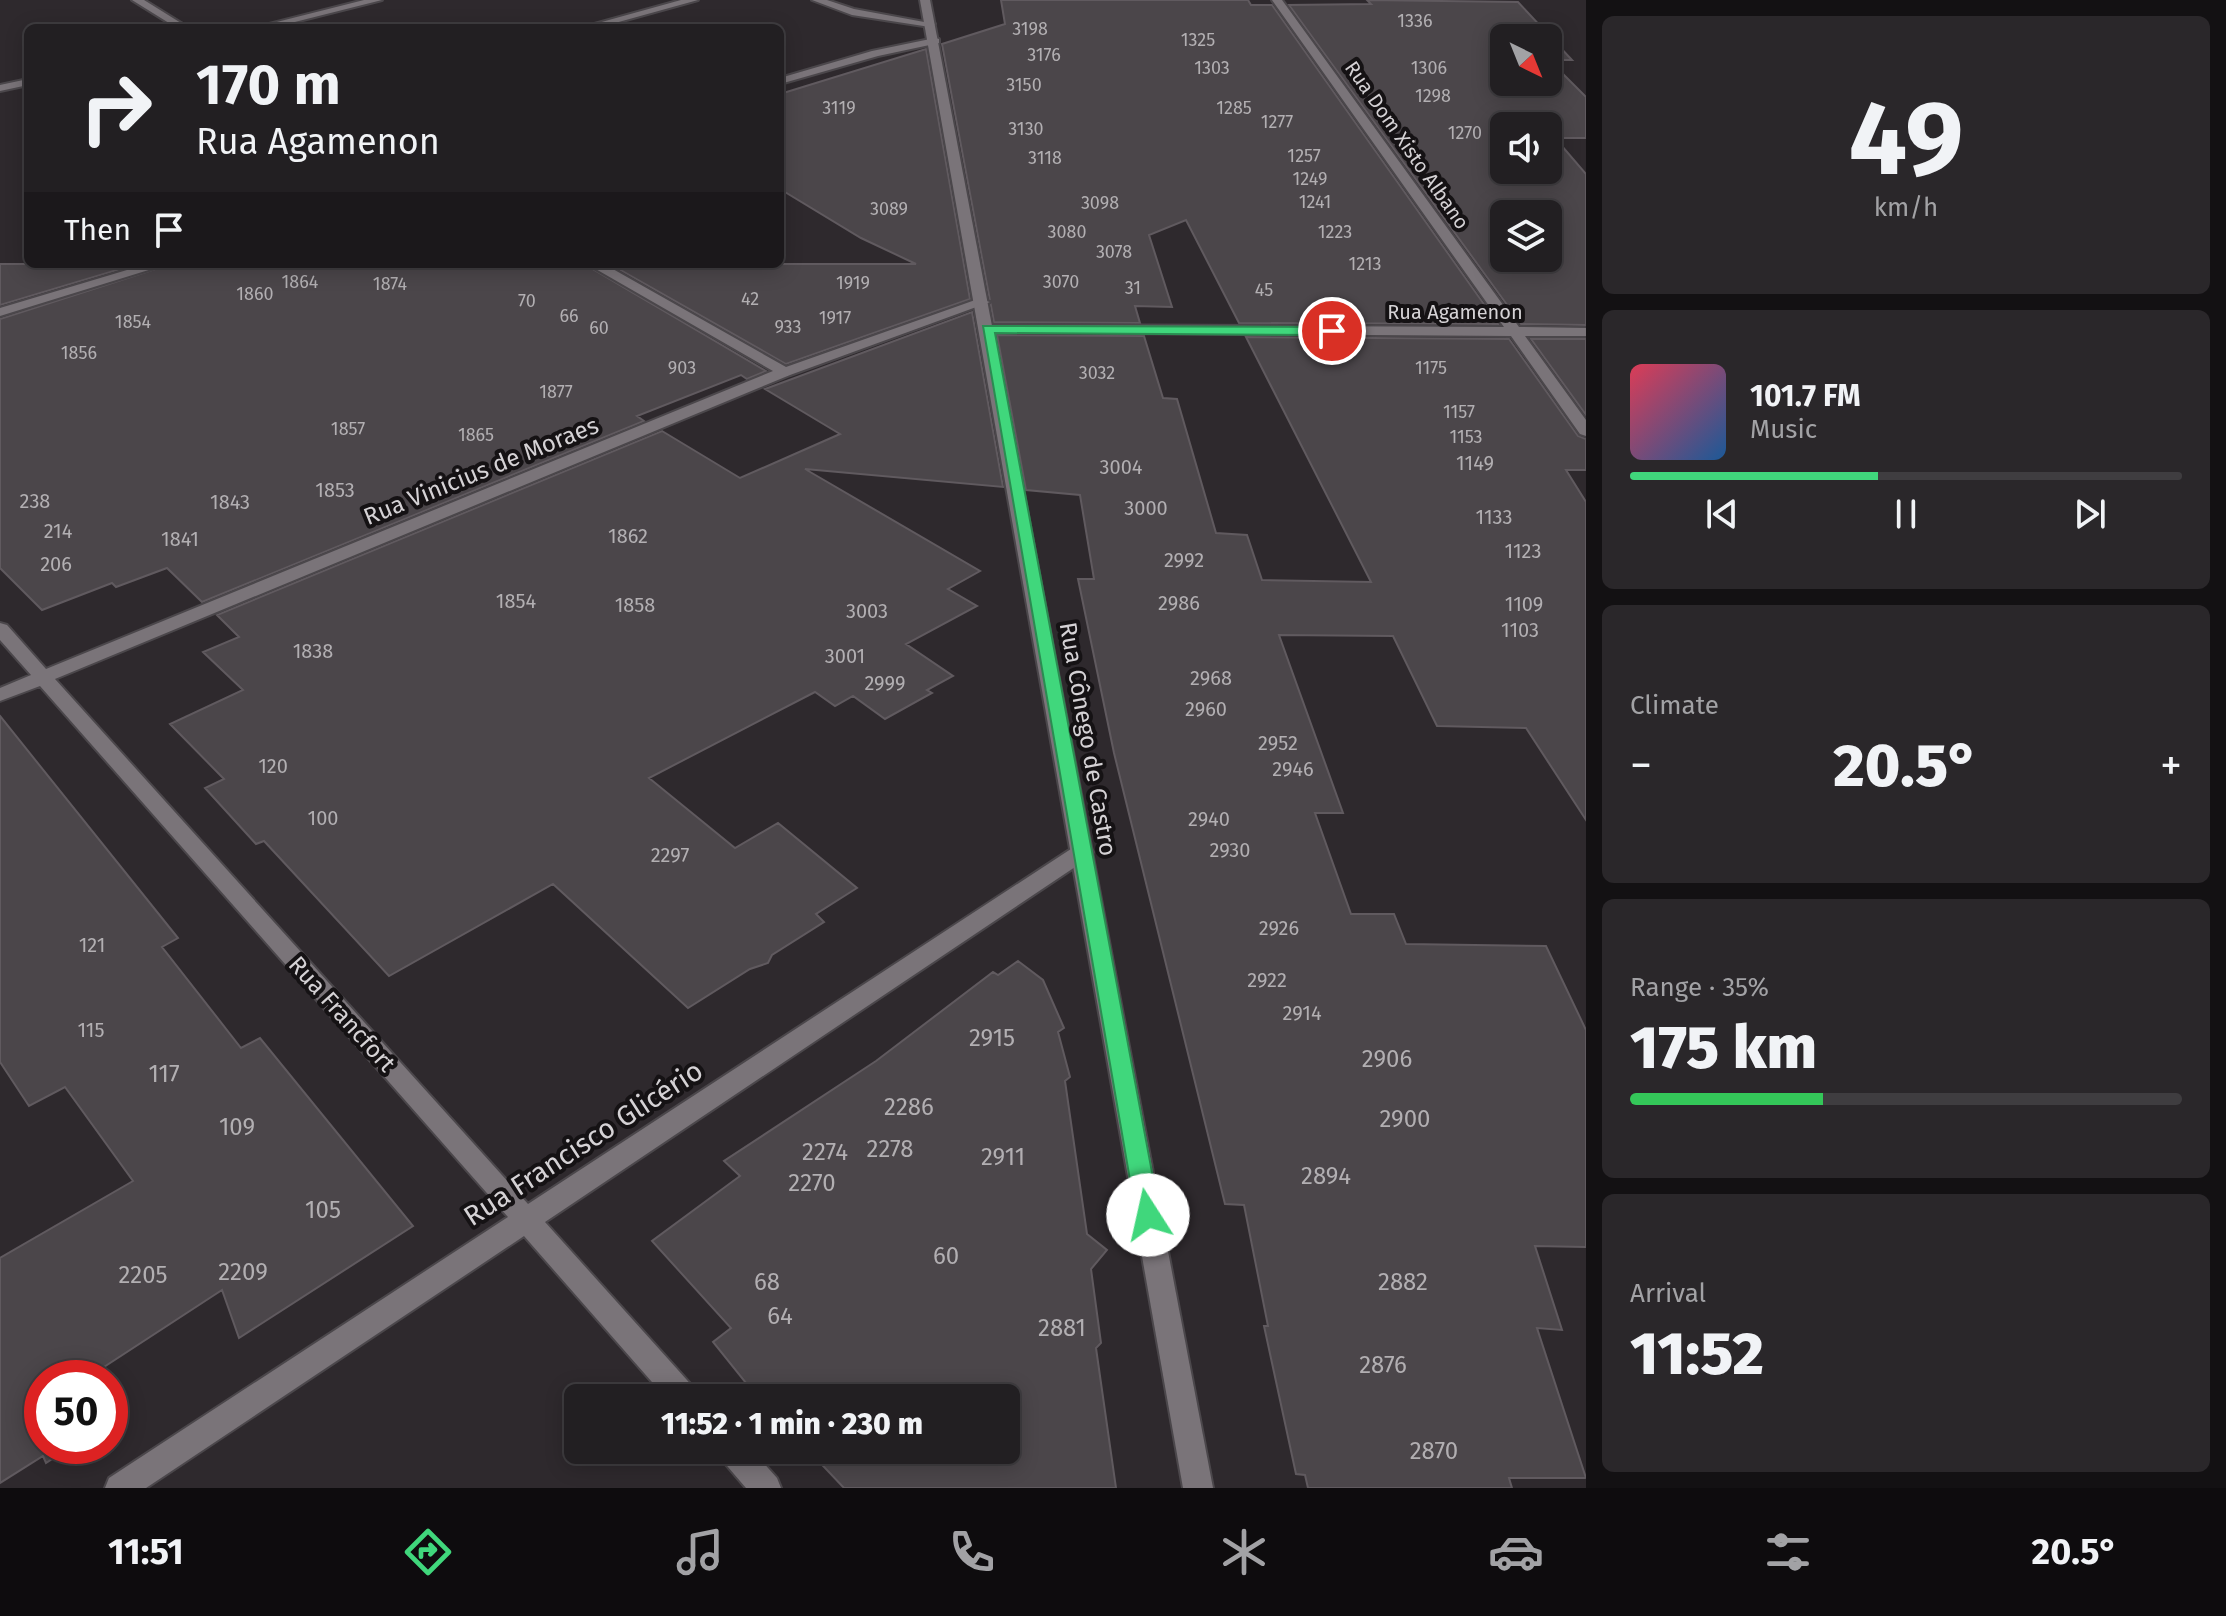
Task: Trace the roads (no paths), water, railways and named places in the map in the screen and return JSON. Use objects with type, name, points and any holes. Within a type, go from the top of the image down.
[{"type":"street","points":[[137,0],[177,24]]},
{"type":"street","points":[[275,24],[377,0]]},
{"type":"street","points":[[600,24],[693,0]]},
{"type":"street","points":[[817,0],[932,32]]},
{"type":"street","name":"Rua Cônego de Castro","points":[[925,0],[988,329],[1198,1488]]},
{"type":"street","name":"Rua Dom Xisto Albano","points":[[1277,0],[1586,431]]},
{"type":"street","points":[[784,80],[876,53],[932,32]]},
{"type":"street","points":[[0,88],[24,83]]},
{"type":"street","points":[[0,312],[148,268]]},
{"type":"street","points":[[601,268],[785,372]]},
{"type":"street","name":"Rua Vinicius de Moraes","points":[[0,695],[785,372],[983,302]]},
{"type":"street","name":"Rua Agamenon","points":[[988,329],[1586,332]]},
{"type":"street","name":"Rua Francfort","points":[[0,629],[672,1384]]},
{"type":"street","name":"Rua Francisco Glicério","points":[[120,1488],[1082,852]]},
{"type":"street","points":[[745,1464],[766,1488]]}]
